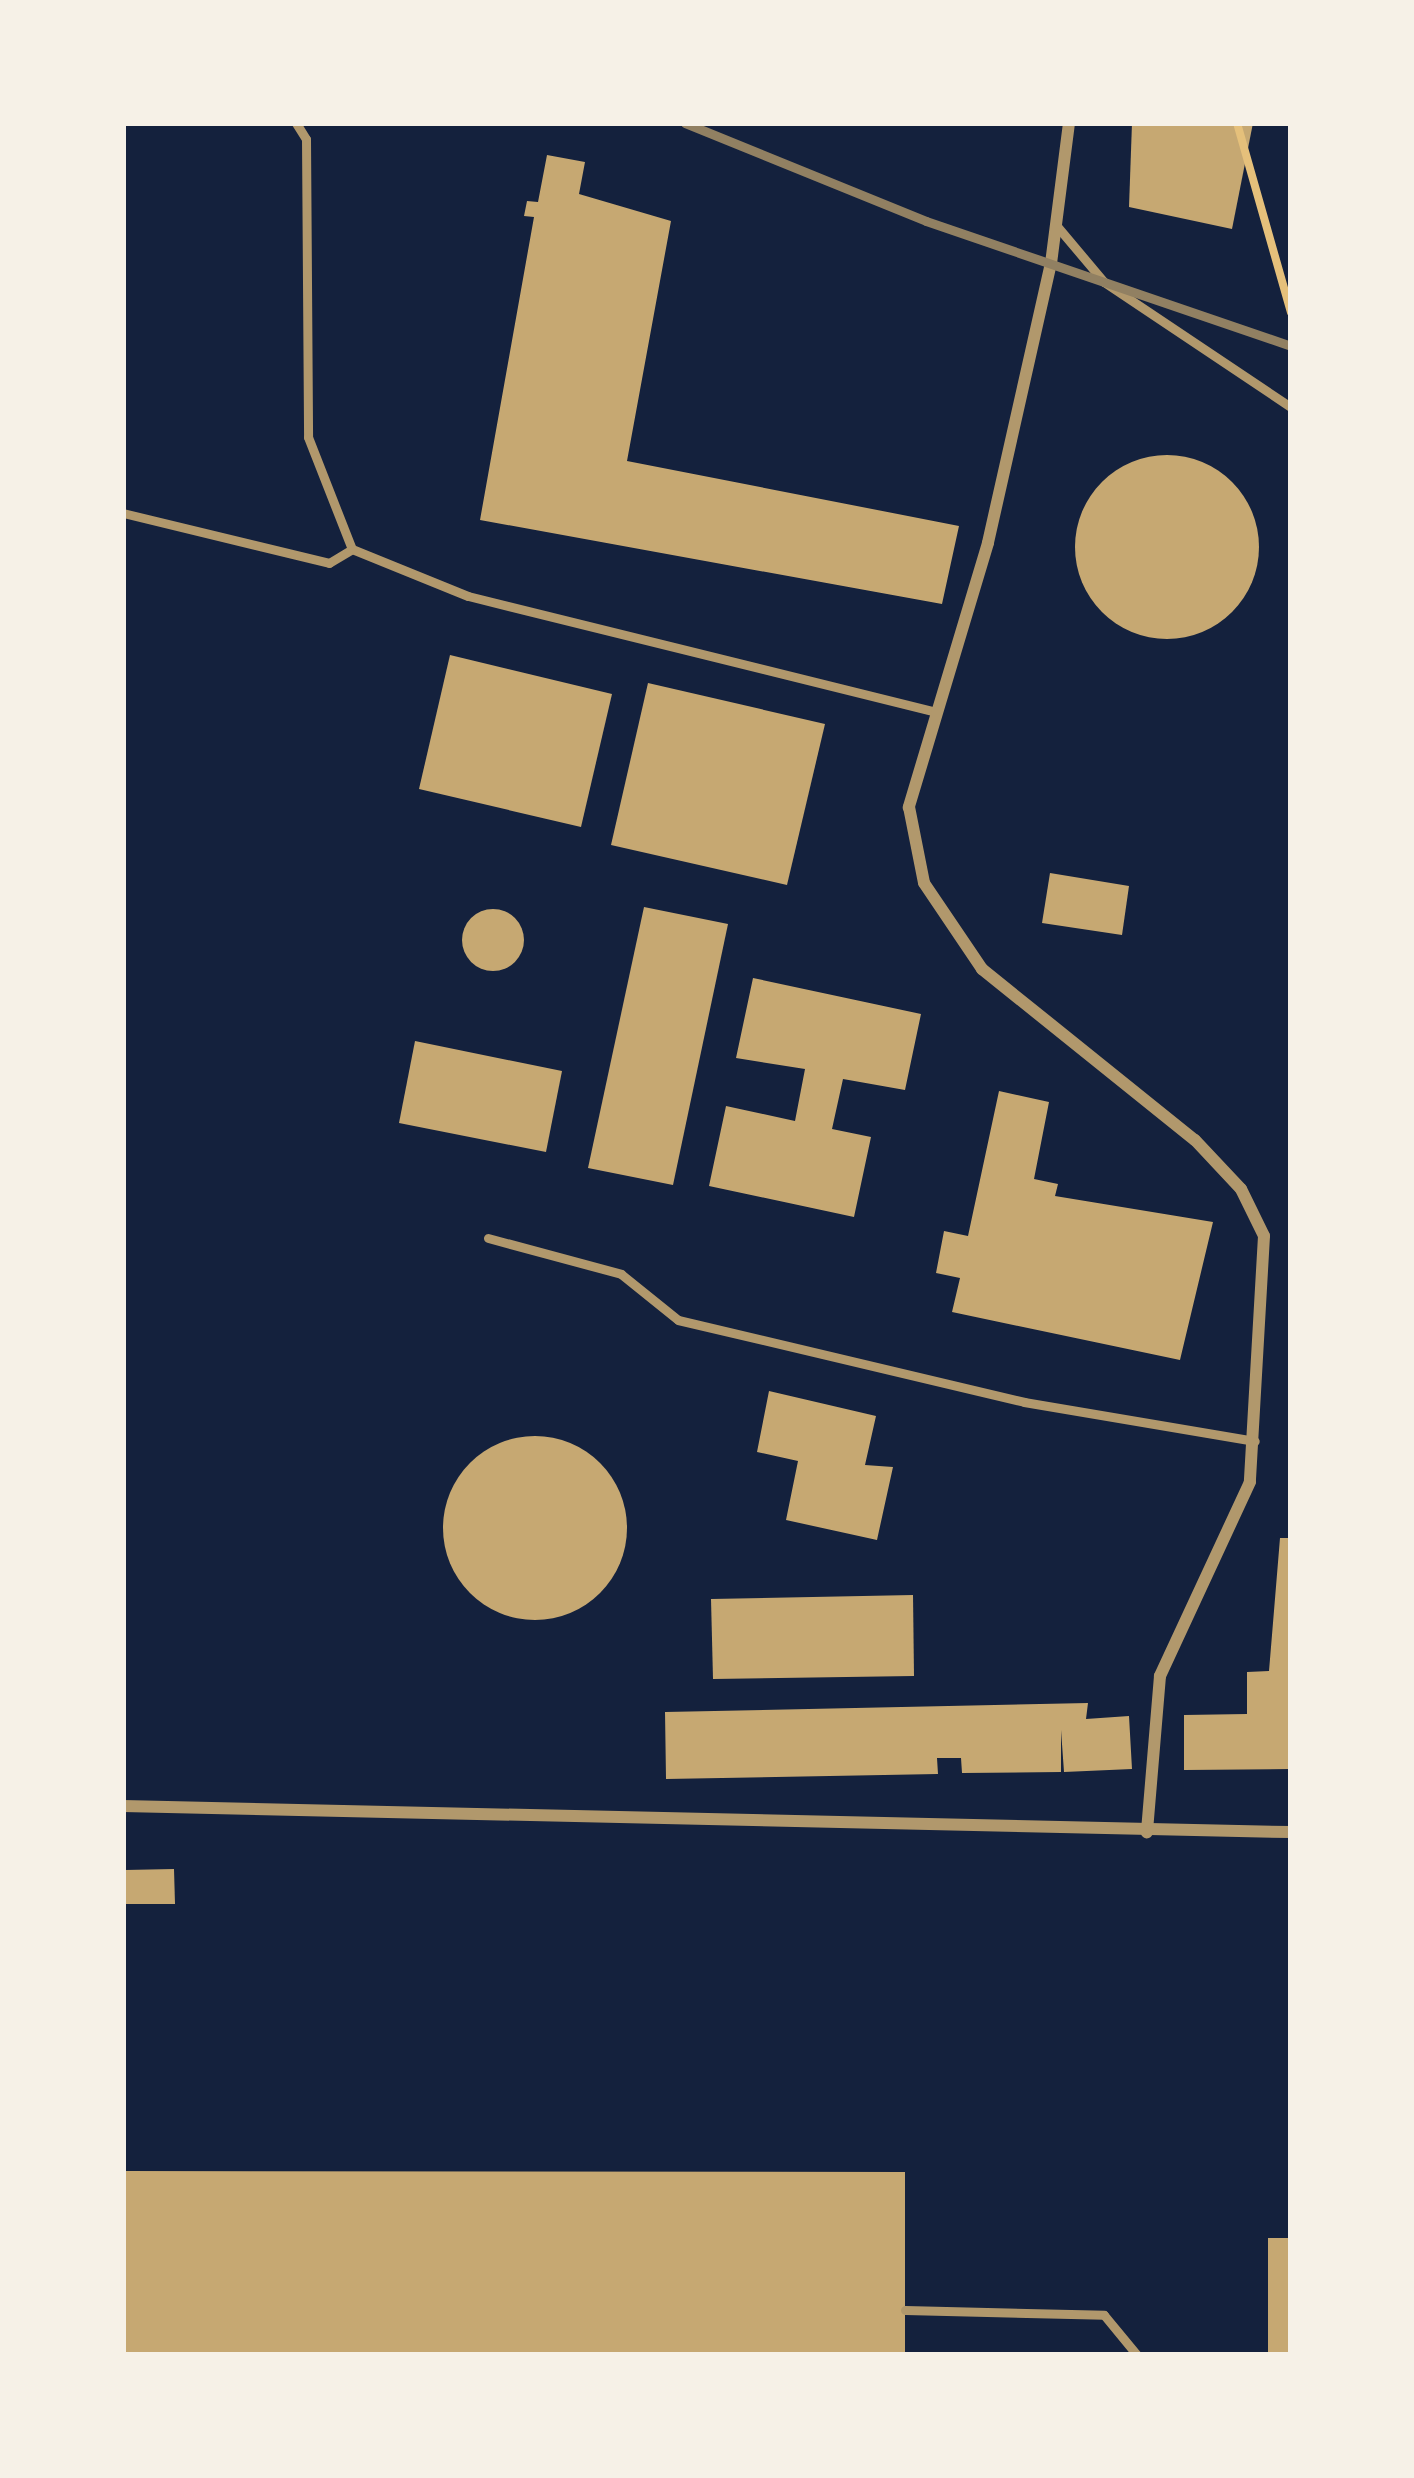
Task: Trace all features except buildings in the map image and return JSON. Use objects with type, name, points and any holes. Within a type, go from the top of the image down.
[{"type":"street","points":[[1070,123],[1056,225],[988,543],[909,807],[924,883],[982,969],[1195,1140],[1241,1190],[1264,1236],[1255,1441],[1235,1535],[1160,1676],[1147,1832]]},
{"type":"street","points":[[123,1806],[1291,1832]]},
{"type":"lane","points":[[296,123],[306,139],[308,437],[352,549],[468,596],[936,712]]},
{"type":"lane","points":[[1056,225],[1104,282],[1291,407]]},
{"type":"lane","points":[[123,514],[329,563],[352,549]]},
{"type":"lane","points":[[488,1238],[621,1274],[678,1320],[1024,1402],[1255,1441]]},
{"type":"lane","points":[[904,2310],[1104,2315],[1137,2355]]},
{"type":"path","points":[[1237,123],[1291,312]]},
{"type":"railway","points":[[685,123],[926,221],[1291,346]]}]
